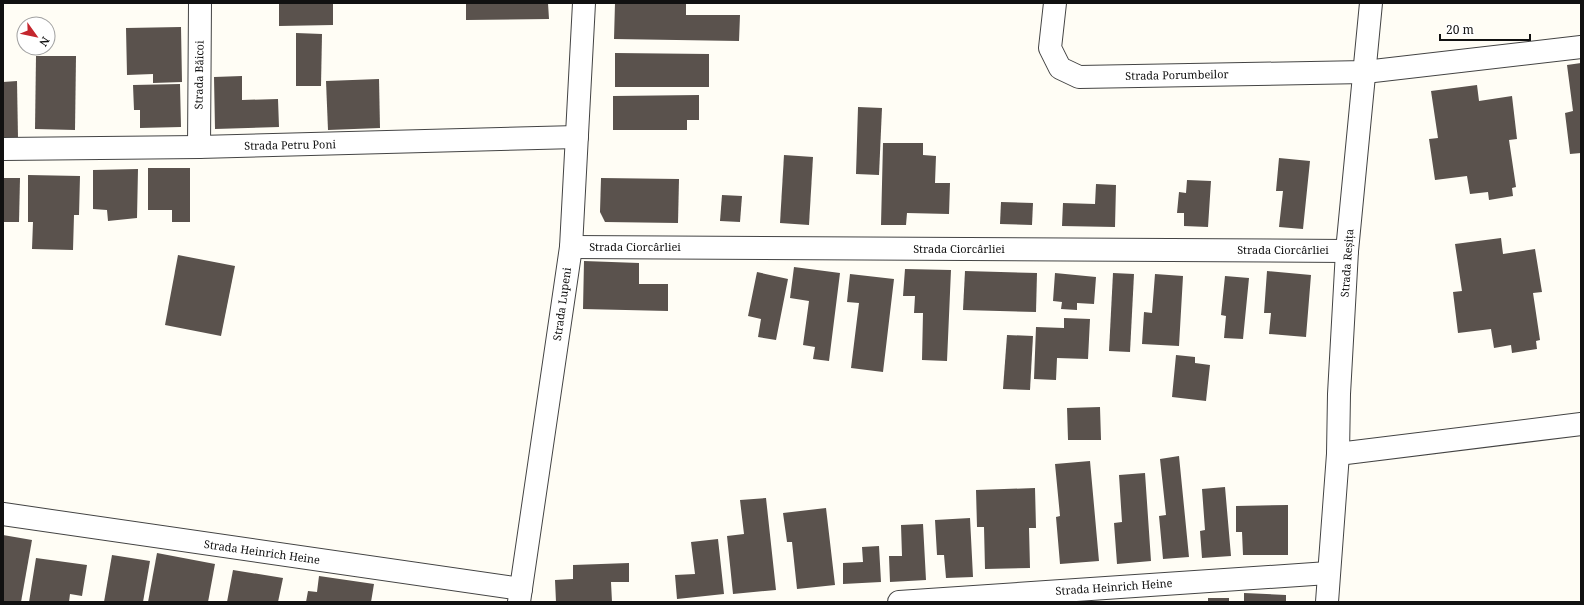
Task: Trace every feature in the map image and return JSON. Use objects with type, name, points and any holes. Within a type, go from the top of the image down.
[{"type":"street","name":"Strada Băicoi","points":[[199,147],[200,3]]},
{"type":"street","name":"Strada Lupeni","points":[[520,596],[571,247],[584,3]]},
{"type":"street","name":"Strada Porumbeilor","points":[[1055,3],[1050,48],[1060,68],[1079,77],[1365,72]]},
{"type":"street","name":"Strada Reșița","points":[[1327,602],[1338,454],[1339,394],[1347,251],[1371,3]]},
{"type":"street","points":[[1365,72],[1581,47]]},
{"type":"street","name":"Strada Petru Poni","points":[[3,149],[199,147],[577,137]]},
{"type":"street","name":"Strada Ciorcârliei","points":[[571,247],[1347,251]]},
{"type":"street","points":[[1338,454],[1581,424]]},
{"type":"street","name":"Strada Heinrich Heine","points":[[3,514],[520,596]]},
{"type":"street","name":"Strada Heinrich Heine","points":[[899,602],[1328,573]]},
{"type":"building","points":[[279,3],[333,3],[333,25],[279,26]]},
{"type":"building","points":[[466,3],[548,3],[549,19],[466,20]]},
{"type":"building","points":[[615,3],[686,3],[686,15],[740,15],[739,41],[614,39]]},
{"type":"building","points":[[181,27],[182,82],[153,83],[153,74],[127,75],[126,28]]},
{"type":"building","points":[[296,33],[322,34],[321,86],[296,86]]},
{"type":"building","points":[[615,53],[709,54],[709,87],[615,87]]},
{"type":"building","points":[[36,56],[76,56],[75,130],[35,129]]},
{"type":"building","points":[[1581,63],[1581,153],[1570,154],[1565,113],[1573,111],[1567,65]]},
{"type":"building","points":[[242,76],[242,100],[278,99],[279,127],[215,129],[214,77]]},
{"type":"building","points":[[379,79],[380,128],[328,130],[326,81]]},
{"type":"building","points":[[17,81],[18,138],[3,138],[3,82]]},
{"type":"building","points":[[180,84],[181,127],[140,128],[140,110],[134,110],[133,85]]},
{"type":"building","points":[[1477,85],[1479,101],[1512,96],[1517,139],[1509,140],[1516,187],[1512,188],[1513,196],[1489,200],[1488,192],[1470,194],[1467,176],[1435,180],[1429,139],[1438,138],[1431,91]]},
{"type":"building","points":[[699,95],[699,120],[687,120],[687,130],[613,130],[613,96]]},
{"type":"building","points":[[858,107],[882,108],[879,175],[856,174]]},
{"type":"building","points":[[883,143],[923,143],[923,155],[936,156],[935,183],[950,183],[949,214],[907,213],[906,225],[881,225]]},
{"type":"building","points":[[784,155],[813,157],[809,225],[780,223]]},
{"type":"building","points":[[1279,158],[1310,161],[1303,229],[1279,227],[1283,191],[1276,191]]},
{"type":"building","points":[[148,168],[190,168],[190,222],[172,222],[172,210],[148,210]]},
{"type":"building","points":[[138,169],[137,218],[108,221],[107,210],[93,209],[93,170]]},
{"type":"building","points":[[28,175],[80,176],[79,215],[74,215],[73,250],[32,249],[33,222],[28,222]]},
{"type":"building","points":[[3,178],[20,178],[19,222],[3,222]]},
{"type":"building","points":[[601,178],[679,179],[678,223],[605,222],[600,212]]},
{"type":"building","points":[[1187,180],[1211,181],[1208,227],[1184,226],[1184,213],[1177,213],[1179,192],[1186,193]]},
{"type":"building","points":[[1096,184],[1116,185],[1115,227],[1062,226],[1063,203],[1095,204]]},
{"type":"building","points":[[722,195],[742,196],[740,222],[720,221]]},
{"type":"building","points":[[1001,202],[1033,203],[1032,225],[1000,224]]},
{"type":"building","points":[[1501,238],[1503,254],[1535,249],[1542,292],[1533,293],[1540,340],[1536,341],[1537,349],[1512,353],[1511,345],[1494,348],[1491,329],[1458,333],[1453,292],[1462,291],[1455,244]]},
{"type":"building","points":[[178,255],[235,266],[221,336],[165,325]]},
{"type":"building","points":[[584,261],[639,263],[639,284],[668,284],[668,311],[583,309]]},
{"type":"building","points":[[794,267],[840,273],[829,361],[813,359],[815,347],[803,345],[809,301],[790,298]]},
{"type":"building","points":[[905,269],[951,270],[947,361],[922,360],[923,313],[914,313],[915,296],[903,296]]},
{"type":"building","points":[[965,271],[1037,273],[1036,312],[963,310]]},
{"type":"building","points":[[1267,271],[1311,275],[1306,337],[1269,334],[1271,313],[1264,313]]},
{"type":"building","points":[[757,272],[788,279],[776,340],[758,337],[761,319],[748,316]]},
{"type":"building","points":[[1055,273],[1096,277],[1094,304],[1077,303],[1077,310],[1061,309],[1062,302],[1053,301]]},
{"type":"building","points":[[1113,273],[1134,274],[1130,352],[1109,351]]},
{"type":"building","points":[[850,274],[894,279],[883,372],[851,368],[859,303],[847,302]]},
{"type":"building","points":[[1155,274],[1183,276],[1179,346],[1142,344],[1144,312],[1152,313]]},
{"type":"building","points":[[1225,276],[1249,278],[1243,339],[1224,338],[1226,316],[1221,315]]},
{"type":"building","points":[[1064,318],[1090,319],[1088,359],[1057,358],[1056,380],[1034,379],[1036,327],[1064,328]]},
{"type":"building","points":[[1007,335],[1033,336],[1030,390],[1003,389]]},
{"type":"building","points":[[1176,355],[1195,357],[1195,363],[1210,365],[1206,401],[1172,397]]},
{"type":"building","points":[[1100,407],[1101,440],[1068,440],[1067,408]]},
{"type":"building","points":[[1179,456],[1189,557],[1163,559],[1159,516],[1166,515],[1160,459]]},
{"type":"building","points":[[1090,461],[1099,561],[1060,564],[1056,517],[1060,516],[1055,464]]},
{"type":"building","points":[[1145,473],[1151,561],[1117,564],[1114,523],[1122,522],[1119,475]]},
{"type":"building","points":[[1225,487],[1231,556],[1202,558],[1200,531],[1205,530],[1202,489]]},
{"type":"building","points":[[1035,488],[1036,528],[1029,528],[1030,568],[985,569],[984,527],[977,527],[976,490]]},
{"type":"building","points":[[766,498],[776,590],[733,594],[727,536],[744,534],[740,500]]},
{"type":"building","points":[[1288,505],[1288,555],[1243,555],[1242,532],[1236,532],[1236,506]]},
{"type":"building","points":[[826,508],[835,585],[797,589],[792,542],[787,542],[783,513]]},
{"type":"building","points":[[970,518],[973,577],[946,578],[944,555],[937,555],[935,520]]},
{"type":"building","points":[[923,524],[926,580],[890,582],[889,556],[902,556],[901,525]]},
{"type":"building","points":[[3,535],[32,540],[21,602],[3,602]]},
{"type":"building","points":[[718,539],[724,594],[677,599],[675,575],[695,574],[691,542]]},
{"type":"building","points":[[879,546],[881,582],[843,584],[843,563],[863,562],[862,547]]},
{"type":"building","points":[[157,553],[215,564],[208,602],[148,602]]},
{"type":"building","points":[[112,555],[150,561],[143,602],[104,602]]},
{"type":"building","points":[[36,558],[87,565],[82,596],[70,594],[69,602],[29,602]]},
{"type":"building","points":[[629,563],[629,582],[611,582],[612,602],[556,602],[555,580],[573,579],[573,565]]},
{"type":"building","points":[[233,570],[283,578],[278,602],[227,602]]},
{"type":"building","points":[[319,576],[374,584],[371,602],[306,602],[308,591],[317,592]]},
{"type":"building","points":[[1244,593],[1286,595],[1286,602],[1244,602]]},
{"type":"building","points":[[1208,598],[1229,598],[1229,602],[1208,602]]}]
